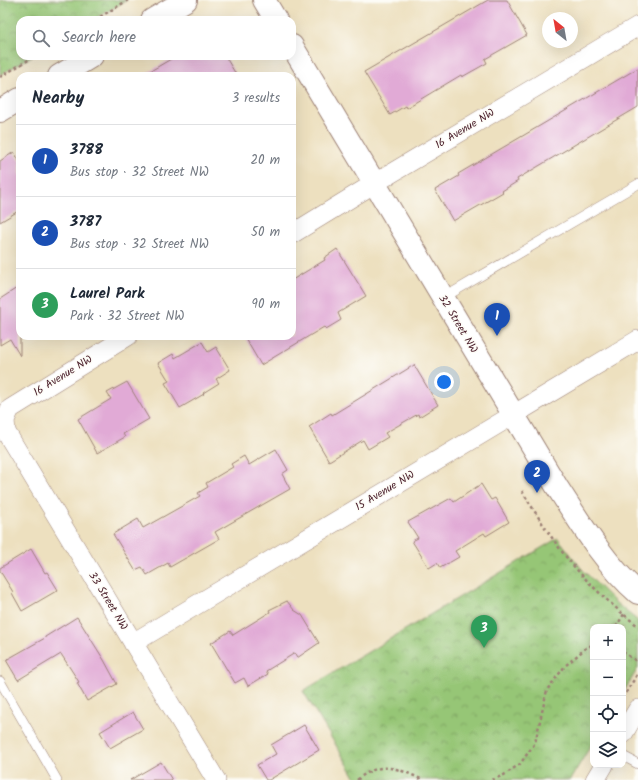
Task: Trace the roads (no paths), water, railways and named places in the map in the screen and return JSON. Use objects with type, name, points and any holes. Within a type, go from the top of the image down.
[{"type":"street","points":[[159,16],[186,0]]},
{"type":"street","points":[[264,0],[274,16]]},
{"type":"street","name":"16 Avenue NW","points":[[296,232],[638,26]]},
{"type":"street","name":"32 Street NW","points":[[296,53],[576,518],[625,581],[638,593]]},
{"type":"street","points":[[66,72],[85,60]]},
{"type":"street","points":[[0,111],[16,101]]},
{"type":"street","name":"16 Avenue NW","points":[[4,420],[10,409],[122,340]]},
{"type":"street","name":"15 Avenue NW","points":[[133,642],[638,340]]},
{"type":"street","name":"33 Street NW","points":[[4,420],[6,432],[10,440],[216,780]]},
{"type":"street","points":[[624,732],[638,709]]},
{"type":"street","points":[[595,780],[602,768]]},
{"type":"lane","points":[[443,298],[638,184]]},
{"type":"lane","points":[[0,681],[57,780]]},
{"type":"lane","points":[[626,758],[638,764]]},
{"type":"place","name":"3788","points":[[497,336]]},
{"type":"place","name":"3787","points":[[537,493]]},
{"type":"place","name":"Laurel Park","points":[[484,648]]}]
